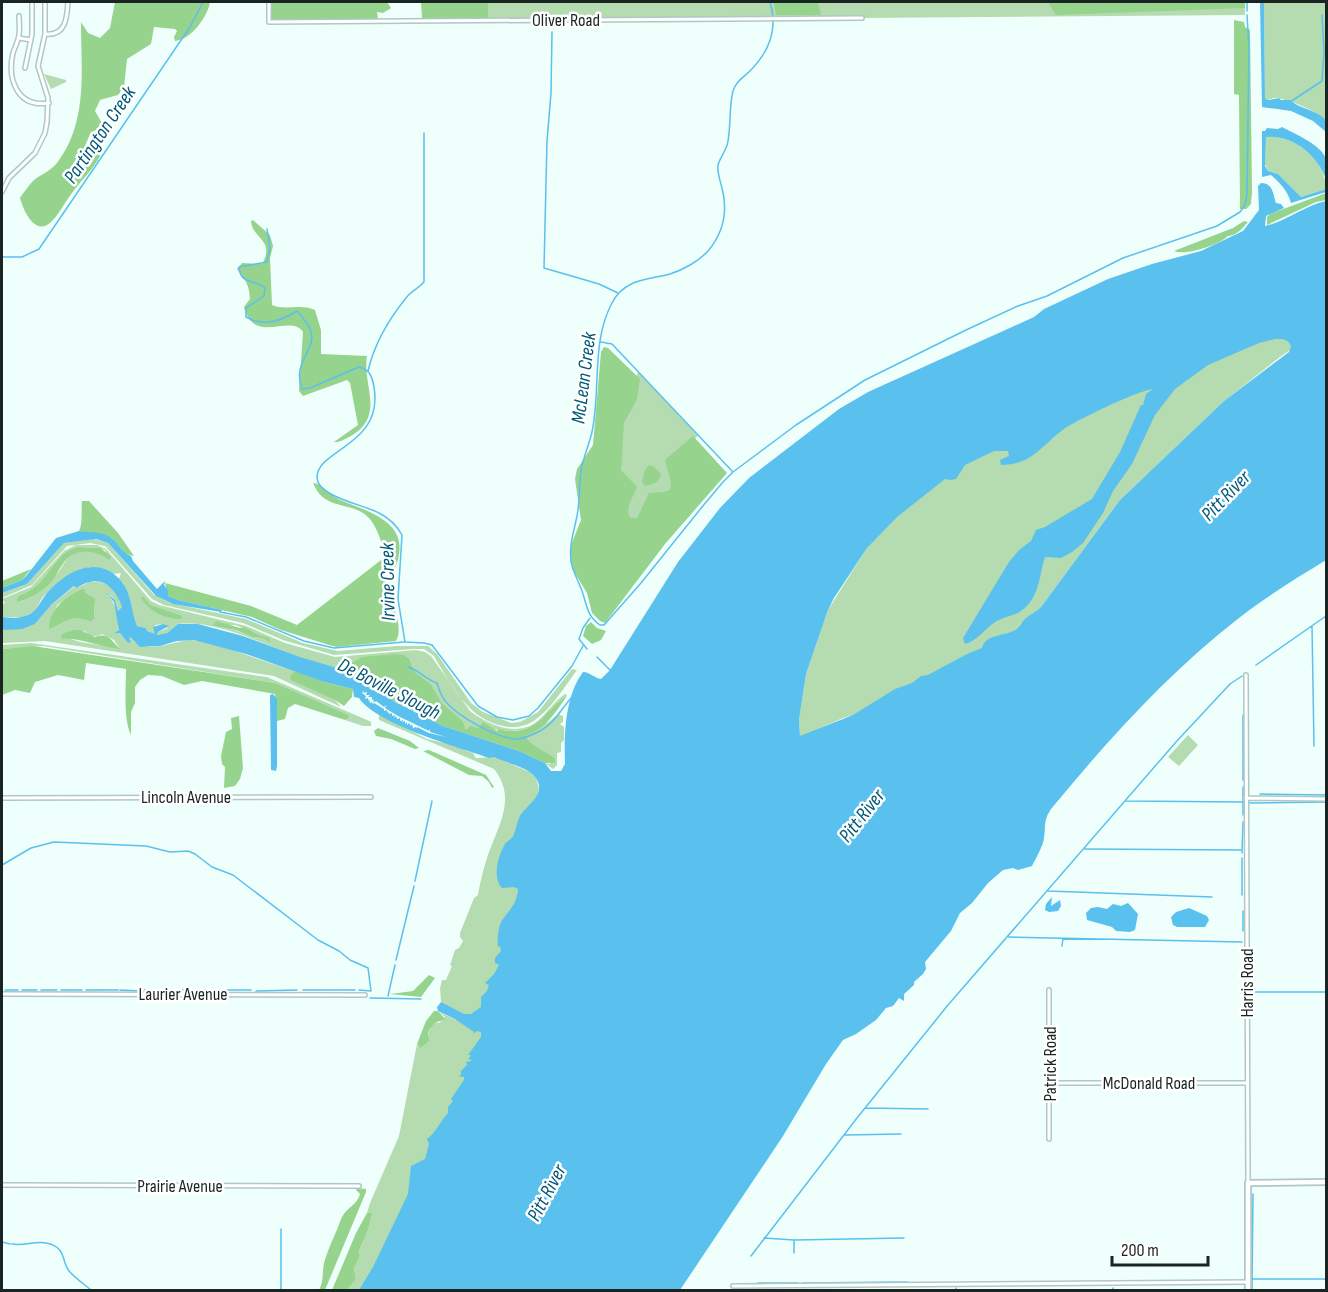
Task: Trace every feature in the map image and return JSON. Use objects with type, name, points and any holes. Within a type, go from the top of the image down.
[{"type":"main road","points":[[1248,1183],[1326,1182]]},
{"type":"main road","name":"Harris Road","points":[[1248,1183],[1248,1290]]},
{"type":"street","points":[[25,68],[31,40],[32,2]]},
{"type":"street","points":[[2,192],[9,178],[25,165],[41,141],[47,122],[48,103],[38,66],[45,34],[45,2]]},
{"type":"street","points":[[45,34],[59,32],[66,18],[68,2]]},
{"type":"street","name":"Oliver Road","points":[[269,2],[269,22],[862,18]]},
{"type":"street","points":[[19,16],[19,38],[12,60],[14,85],[25,100],[37,104],[48,103]]},
{"type":"street","points":[[19,38],[31,40]]},
{"type":"street","name":"Harris Road","points":[[1246,675],[1248,1183]]},
{"type":"street","name":"Lincoln Avenue","points":[[2,798],[371,797]]},
{"type":"street","points":[[1246,798],[1326,799]]},
{"type":"street","name":"Patrick Road","points":[[1049,990],[1049,1139]]},
{"type":"street","name":"Laurier Avenue","points":[[2,994],[365,995]]},
{"type":"street","name":"McDonald Road","points":[[1050,1083],[1247,1083]]},
{"type":"street","name":"Prairie Avenue","points":[[2,1185],[358,1186]]},
{"type":"street","points":[[733,1286],[791,1288],[1248,1282]]},
{"type":"green space","points":[[115,2],[210,2],[209,8],[193,32],[175,41],[177,31],[175,29],[154,27],[151,44],[127,59],[124,87],[118,95],[100,100],[95,111],[103,125],[90,134],[85,146],[96,147],[100,156],[53,220],[44,226],[39,226],[30,219],[20,198],[34,180],[57,163],[75,128],[81,94],[81,22],[88,33],[100,38],[110,28]]},
{"type":"green space","points":[[271,2],[387,2],[391,8],[383,13],[377,12],[378,19],[272,19]]},
{"type":"green space","points":[[421,2],[488,2],[488,18],[422,18]]},
{"type":"green space","points":[[473,2],[1245,2],[1245,15],[473,21]]},
{"type":"green space","points":[[774,2],[818,2],[821,15],[776,15]]},
{"type":"green space","points":[[1048,2],[1245,2],[1245,8],[1056,15]]},
{"type":"green space","points":[[1264,2],[1326,2],[1326,120],[1309,109],[1290,102],[1278,98],[1265,99]]},
{"type":"green space","points":[[1234,20],[1244,22],[1245,27],[1250,30],[1252,192],[1251,204],[1246,209],[1240,209],[1239,95],[1234,94]]},
{"type":"green space","points":[[44,74],[66,80],[66,82],[51,89]]},
{"type":"green space","points":[[1266,136],[1288,140],[1307,151],[1321,168],[1326,189],[1301,197],[1278,174],[1268,171],[1265,164]]},
{"type":"green space","points":[[1326,193],[1326,200],[1316,202],[1267,225],[1267,217],[1270,214]]},
{"type":"green space","points":[[253,220],[270,235],[273,246],[270,258],[272,305],[315,310],[321,330],[321,354],[367,356],[370,399],[368,419],[362,428],[338,442],[334,442],[358,425],[350,383],[347,380],[303,396],[299,391],[303,332],[297,327],[256,325],[249,318],[244,307],[250,299],[249,290],[237,269],[242,263],[262,264],[266,256],[265,245],[252,227],[251,221]]},
{"type":"green space","points":[[1244,221],[1248,222],[1239,231],[1217,243],[1194,251],[1174,251],[1233,228]]},
{"type":"green space","points":[[1317,331],[1224,401],[1120,500],[1041,607],[949,697],[864,712],[843,718],[800,737],[799,720],[806,674],[828,610],[867,548],[914,494],[993,443],[1172,369],[1271,339]]},
{"type":"green space","points":[[604,347],[608,348],[640,379],[637,399],[624,423],[621,470],[637,487],[629,506],[630,518],[637,518],[649,493],[670,490],[671,482],[665,460],[693,436],[727,473],[665,544],[605,623],[592,613],[587,593],[573,570],[571,561],[571,545],[581,520],[575,479],[577,469],[593,445],[601,352]]},
{"type":"green space","points":[[638,372],[698,436],[673,456],[675,488],[640,519],[632,523],[622,498],[619,454],[625,408]]},
{"type":"green space","points":[[649,465],[661,474],[656,483],[645,486],[642,482]]},
{"type":"green space","points":[[313,483],[340,500],[381,518],[396,533],[399,554],[390,593],[399,628],[396,641],[337,647],[281,630],[252,617],[168,596],[165,583],[251,606],[297,625],[385,557],[379,536],[368,517],[361,512],[324,498]]},
{"type":"green space","points":[[82,501],[89,501],[118,533],[134,556],[126,554],[112,538],[79,531]]},
{"type":"green space","points":[[94,539],[108,543],[154,595],[170,603],[246,619],[303,643],[338,651],[428,646],[437,654],[471,703],[483,712],[511,723],[520,722],[538,712],[572,669],[577,670],[553,703],[535,720],[518,727],[500,725],[482,718],[463,701],[434,656],[424,649],[334,655],[283,640],[243,623],[164,605],[152,599],[105,546],[90,543],[67,546],[32,585],[2,598],[2,593],[27,584],[64,543]]},
{"type":"green space","points":[[76,545],[97,545],[106,549],[151,601],[159,605],[246,626],[285,643],[335,657],[416,650],[425,652],[431,656],[470,711],[505,728],[524,728],[533,724],[561,697],[567,695],[540,722],[527,729],[466,730],[463,721],[442,703],[431,684],[415,672],[410,660],[346,667],[351,672],[209,626],[178,624],[167,633],[157,635],[158,632],[168,628],[163,624],[155,625],[155,635],[146,628],[137,626],[129,595],[119,579],[121,573],[113,574],[101,568],[89,567],[55,585],[42,598],[35,611],[23,617],[2,617],[2,604],[5,603],[2,599],[31,587],[64,551]],"holes":[[[78,547],[101,548],[106,551],[104,555],[88,552],[72,555],[46,586],[29,598],[16,603],[18,596],[37,585],[66,552]],[[235,625],[254,632],[268,642],[235,630],[213,626]]]},
{"type":"green space","points":[[78,547],[101,548],[111,557],[109,560],[93,552],[75,554],[65,561],[54,579],[44,589],[16,603],[18,596],[37,585],[66,552]]},
{"type":"green space","points":[[31,569],[22,580],[2,588],[2,581]]},
{"type":"green space","points":[[89,582],[102,583],[111,587],[122,607],[118,611],[115,600],[107,595],[115,606],[117,615],[119,630],[114,633],[120,633],[128,643],[130,637],[136,643],[150,647],[194,640],[205,642],[295,671],[290,675],[335,700],[341,707],[274,676],[45,641],[2,643],[2,630],[35,624],[52,604],[75,586],[77,588]],"holes":[[[84,588],[86,593],[95,598],[94,619],[91,622],[72,618],[49,628],[57,605]],[[85,631],[93,636],[102,634],[114,640],[119,648],[68,638]]]},
{"type":"green space","points":[[84,588],[86,593],[95,598],[94,619],[91,622],[73,618],[49,629],[52,615],[60,604]]},
{"type":"green space","points":[[143,596],[150,605],[182,616],[181,619],[163,616],[153,611],[141,598]]},
{"type":"green space","points":[[216,621],[240,628],[244,627],[269,638],[270,642],[236,630],[213,626]]},
{"type":"green space","points":[[591,622],[597,628],[606,631],[601,640],[592,644],[583,636],[586,626]]},
{"type":"green space","points":[[80,630],[95,637],[106,636],[120,649],[74,639],[62,639],[61,636],[64,633]]},
{"type":"green space","points":[[31,643],[267,677],[367,720],[371,722],[371,726],[345,720],[349,718],[275,683],[43,646],[2,649],[2,645]]},
{"type":"green space","points":[[33,646],[275,683],[348,715],[349,718],[345,720],[295,704],[288,708],[285,719],[277,721],[275,694],[202,681],[184,685],[162,676],[148,675],[135,687],[135,703],[131,712],[131,735],[126,711],[126,669],[86,663],[84,680],[58,675],[35,682],[30,693],[15,690],[2,695],[2,649]]},
{"type":"green space","points":[[404,655],[410,660],[415,672],[431,684],[442,703],[463,721],[466,730],[470,726],[478,728],[483,722],[497,731],[499,729],[522,730],[538,722],[567,695],[545,724],[526,736],[531,743],[555,759],[555,763],[545,763],[519,751],[443,726],[395,702],[345,667],[362,657]]},
{"type":"green space","points":[[295,671],[324,682],[353,689],[352,697],[344,706],[291,680],[290,675]]},
{"type":"green space","points":[[379,714],[427,739],[473,753],[476,758],[494,757],[530,772],[536,778],[539,788],[499,1044],[441,1002],[440,988],[442,980],[446,980],[452,966],[450,965],[455,950],[463,941],[460,933],[474,898],[478,895],[486,863],[500,824],[505,802],[501,780],[494,769],[379,720]]},
{"type":"green space","points":[[558,714],[563,716],[563,722],[560,724],[564,727],[564,740],[561,743],[561,752],[557,753],[557,765],[553,769],[545,763],[550,764],[554,759],[531,743],[526,736]]},
{"type":"green space","points":[[239,716],[243,768],[235,786],[224,788],[225,767],[221,756],[226,732],[232,729],[231,718]]},
{"type":"green space","points":[[378,728],[410,741],[419,748],[415,749],[391,739],[376,736],[374,731]]},
{"type":"green space","points":[[1188,735],[1198,745],[1179,766],[1168,757]]},
{"type":"green space","points":[[429,750],[486,775],[494,787],[492,788],[482,776],[469,775],[423,751]]},
{"type":"green space","points":[[429,975],[435,978],[421,997],[390,994],[413,991]]},
{"type":"green space","points":[[434,1011],[438,1011],[445,1019],[435,1023],[428,1031],[429,1041],[420,1048],[417,1044],[426,1021]]},
{"type":"green space","points":[[439,1012],[490,1035],[409,1290],[347,1290],[356,1279],[354,1269],[368,1230],[371,1213],[367,1213],[370,1203],[399,1136],[417,1044],[418,1047],[429,1036],[428,1031],[435,1023],[439,1023],[445,1017]]},
{"type":"green space","points":[[357,1188],[366,1189],[366,1192],[325,1290],[319,1290],[324,1263],[343,1215],[359,1198]]},
{"type":"green space","points":[[367,1213],[372,1213],[354,1269],[356,1279],[347,1290],[332,1290],[356,1233]]},
{"type":"water","points":[[1260,2],[1264,2],[1265,99],[1290,100],[1317,114],[1326,120],[1326,132],[1313,121],[1291,111],[1262,107]]},
{"type":"water","points":[[1282,127],[1319,149],[1327,163],[1326,179],[1317,162],[1303,148],[1286,139],[1276,137],[1266,137],[1265,166],[1268,171],[1278,174],[1301,197],[1326,189],[1326,192],[1291,203],[1283,188],[1271,175],[1262,177],[1262,131],[1267,128]]},
{"type":"water","name":"Pitt River","points":[[1261,183],[1268,185],[1276,203],[1281,204],[1284,208],[1266,216],[1265,226],[1326,201],[1326,560],[1239,618],[1163,684],[1094,758],[1048,813],[1042,845],[1032,866],[1018,870],[1013,868],[1003,870],[988,883],[972,903],[960,913],[951,931],[925,962],[926,969],[904,994],[904,1001],[899,998],[876,1020],[843,1040],[783,1136],[680,1290],[359,1290],[373,1267],[408,1194],[411,1166],[425,1159],[429,1144],[427,1139],[448,1113],[448,1107],[453,1101],[451,1099],[464,1080],[464,1077],[458,1076],[467,1065],[466,1062],[471,1061],[471,1059],[468,1060],[471,1055],[468,1055],[481,1037],[481,1032],[477,1031],[473,1034],[474,1032],[455,1019],[438,1011],[437,1007],[441,1002],[464,1014],[471,1014],[481,1007],[481,997],[489,985],[485,983],[499,965],[495,963],[495,958],[501,951],[500,946],[498,947],[500,925],[515,902],[518,889],[502,888],[497,878],[498,860],[505,844],[513,836],[520,815],[537,795],[539,785],[537,780],[529,771],[494,757],[489,758],[399,726],[368,708],[359,698],[354,697],[353,689],[324,682],[246,654],[194,640],[140,647],[130,637],[131,642],[128,643],[120,633],[114,633],[119,630],[114,602],[105,592],[115,600],[118,611],[122,607],[119,599],[110,587],[99,582],[92,582],[77,588],[74,586],[52,604],[35,624],[22,629],[2,630],[2,617],[22,617],[33,612],[55,585],[73,572],[83,568],[103,568],[113,573],[122,582],[128,592],[137,626],[146,628],[147,631],[155,634],[153,627],[163,624],[169,626],[157,635],[167,633],[178,624],[198,624],[243,636],[300,657],[351,672],[395,702],[443,726],[519,751],[545,763],[551,771],[561,771],[565,764],[569,704],[572,692],[583,672],[601,679],[610,670],[678,562],[720,508],[749,478],[839,409],[868,392],[1034,317],[1044,309],[1108,279],[1201,251],[1243,231],[1259,210],[1258,186]],"holes":[[[1275,339],[1288,342],[1291,346],[1289,352],[1224,401],[1120,500],[1041,607],[1025,619],[1017,629],[987,640],[982,648],[928,675],[921,676],[912,683],[895,689],[853,715],[800,736],[799,720],[806,674],[828,610],[867,548],[897,517],[945,479],[956,479],[965,465],[994,451],[1008,451],[1009,456],[1000,460],[1001,465],[1021,462],[1071,425],[1122,400],[1153,389],[1146,394],[1120,452],[1092,499],[1036,530],[1031,541],[1009,562],[963,638],[965,644],[977,638],[995,622],[1018,613],[1027,606],[1038,586],[1045,557],[1061,558],[1083,543],[1103,513],[1113,491],[1132,464],[1155,415],[1175,389],[1208,365],[1259,343]]]},
{"type":"water","points":[[79,531],[109,536],[131,556],[157,589],[165,581],[168,596],[222,610],[221,612],[173,604],[156,596],[108,543],[96,539],[64,543],[27,584],[2,593],[2,588],[22,580],[27,575],[56,538]]},
{"type":"water","points":[[273,694],[277,699],[276,771],[271,770],[270,695]]},
{"type":"water","points":[[1052,897],[1051,906],[1060,900],[1061,906],[1058,911],[1049,912],[1045,910],[1046,904]]},
{"type":"water","points":[[1128,903],[1138,914],[1135,930],[1116,931],[1112,927],[1087,920],[1086,913],[1091,908],[1107,909],[1113,904],[1121,906]]},
{"type":"water","points":[[1189,908],[1207,916],[1209,920],[1205,927],[1173,925],[1171,917],[1176,912]]},
{"type":"pier","points":[[364,690],[363,693],[367,692],[366,695],[370,695],[368,697],[372,697],[373,701],[384,707],[387,705],[385,708],[398,716],[429,731],[430,729],[430,732],[446,737],[429,733],[417,727],[413,728],[412,724],[407,725],[407,722],[405,724],[405,721],[400,721],[400,718],[397,719],[396,716],[394,718],[395,715],[392,716],[392,713],[389,714],[388,711],[387,713],[387,710],[384,711],[374,703],[372,704],[373,702],[370,703],[368,698],[365,699],[366,696],[362,693]]},
{"type":"waterway","name":"Partington Creek","points":[[2,257],[22,257],[39,249],[190,27],[203,2]]},
{"type":"waterway","points":[[770,2],[773,21],[771,39],[763,55],[738,82],[733,91],[727,144],[718,165],[725,205],[718,236],[708,251],[690,265],[670,274],[637,282],[623,289],[612,303],[605,318],[599,350],[595,416],[581,471],[571,555],[572,568],[589,612],[600,625],[604,625],[641,583],[733,472],[796,425],[865,380],[966,330],[1018,306],[1047,296],[1123,258],[1217,226],[1240,212],[1245,205],[1247,195],[1249,47],[1247,15]]},
{"type":"waterway","points":[[1247,2],[1247,11]]},
{"type":"waterway","points":[[1290,102],[1322,81],[1324,51],[1322,15]]},
{"type":"waterway","points":[[552,32],[544,268],[599,284],[618,293]]},
{"type":"waterway","points":[[368,371],[378,342],[388,323],[408,296],[424,282],[424,133]]},
{"type":"waterway","name":"Irvine Creek","points":[[267,229],[270,248],[267,262],[239,267],[242,277],[265,288],[264,296],[246,308],[246,317],[259,322],[272,322],[297,311],[300,313],[311,331],[312,339],[300,369],[302,389],[310,388],[359,367],[370,374],[374,387],[374,407],[369,422],[349,444],[327,460],[320,468],[317,478],[319,485],[333,495],[386,517],[402,535],[398,599],[405,642],[432,645],[478,706],[497,717],[513,720],[529,716],[538,708],[572,666],[583,646]]},
{"type":"waterway","points":[[601,342],[612,344],[732,471]]},
{"type":"waterway","name":"De Boville Slough","points":[[220,612],[246,617],[304,641],[334,648],[404,642]]},
{"type":"waterway","points":[[1256,665],[1326,616]]},
{"type":"waterway","name":"McLean Creek","points":[[587,649],[579,639],[590,618]]},
{"type":"waterway","points":[[1312,626],[1314,746]]},
{"type":"waterway","name":"McLean Creek","points":[[597,657],[611,671]]},
{"type":"waterway","name":"De Boville Slough","points":[[408,667],[437,683],[445,701],[461,715],[480,727],[510,738],[524,738],[545,728],[572,697]]},
{"type":"waterway","points":[[751,1256],[857,1118],[948,1005],[1176,742],[1230,684],[1242,676]]},
{"type":"waterway","points":[[1243,715],[1243,780]]},
{"type":"waterway","points":[[1243,787],[1243,815]]},
{"type":"waterway","points":[[1260,794],[1326,795]]},
{"type":"waterway","points":[[415,881],[432,801]]},
{"type":"waterway","points":[[1126,801],[1242,802]]},
{"type":"waterway","points":[[1250,803],[1326,802]]},
{"type":"waterway","points":[[1242,853],[1243,822]]},
{"type":"waterway","points":[[2,865],[31,848],[54,842],[146,846],[170,852],[188,851],[212,867],[233,875],[318,940],[339,951],[350,960],[368,968],[371,991],[359,990]]},
{"type":"waterway","points":[[1085,849],[1242,850]]},
{"type":"waterway","points":[[1242,858],[1242,895]]},
{"type":"waterway","points":[[396,960],[414,886]]},
{"type":"waterway","points":[[1048,891],[1212,897]]},
{"type":"waterway","points":[[1243,911],[1243,931]]},
{"type":"waterway","points":[[1009,937],[1242,942]]},
{"type":"waterway","points":[[1062,946],[1063,938]]},
{"type":"waterway","points":[[1250,961],[1251,991]]},
{"type":"waterway","points":[[388,996],[395,965]]},
{"type":"waterway","points":[[5,990],[18,990]]},
{"type":"waterway","points":[[22,990],[37,990]]},
{"type":"waterway","points":[[41,990],[57,990]]},
{"type":"waterway","points":[[61,990],[82,990]]},
{"type":"waterway","points":[[86,990],[118,990]]},
{"type":"waterway","points":[[120,990],[141,991]]},
{"type":"waterway","points":[[144,990],[168,990]]},
{"type":"waterway","points":[[173,990],[192,990]]},
{"type":"waterway","points":[[194,990],[214,990]]},
{"type":"waterway","points":[[218,990],[251,990]]},
{"type":"waterway","points":[[256,991],[297,990]]},
{"type":"waterway","points":[[303,990],[355,990]]},
{"type":"waterway","points":[[1251,992],[1326,992]]},
{"type":"waterway","points":[[370,998],[421,999]]},
{"type":"waterway","points":[[865,1108],[928,1109]]},
{"type":"waterway","points":[[845,1135],[901,1134]]},
{"type":"waterway","points":[[1252,1290],[1253,1194]]},
{"type":"waterway","points":[[281,1229],[281,1290]]},
{"type":"waterway","points":[[764,1238],[794,1240],[904,1238]]},
{"type":"waterway","points":[[794,1240],[794,1253]]},
{"type":"waterway","points":[[2,1242],[10,1244]]},
{"type":"waterway","points":[[12,1244],[46,1243],[53,1245],[60,1251],[69,1271],[91,1290]]},
{"type":"waterway","points":[[1253,1279],[1326,1279]]},
{"type":"waterway","points":[[803,1283],[907,1282]]},
{"type":"waterway","points":[[758,1283],[798,1283]]}]
